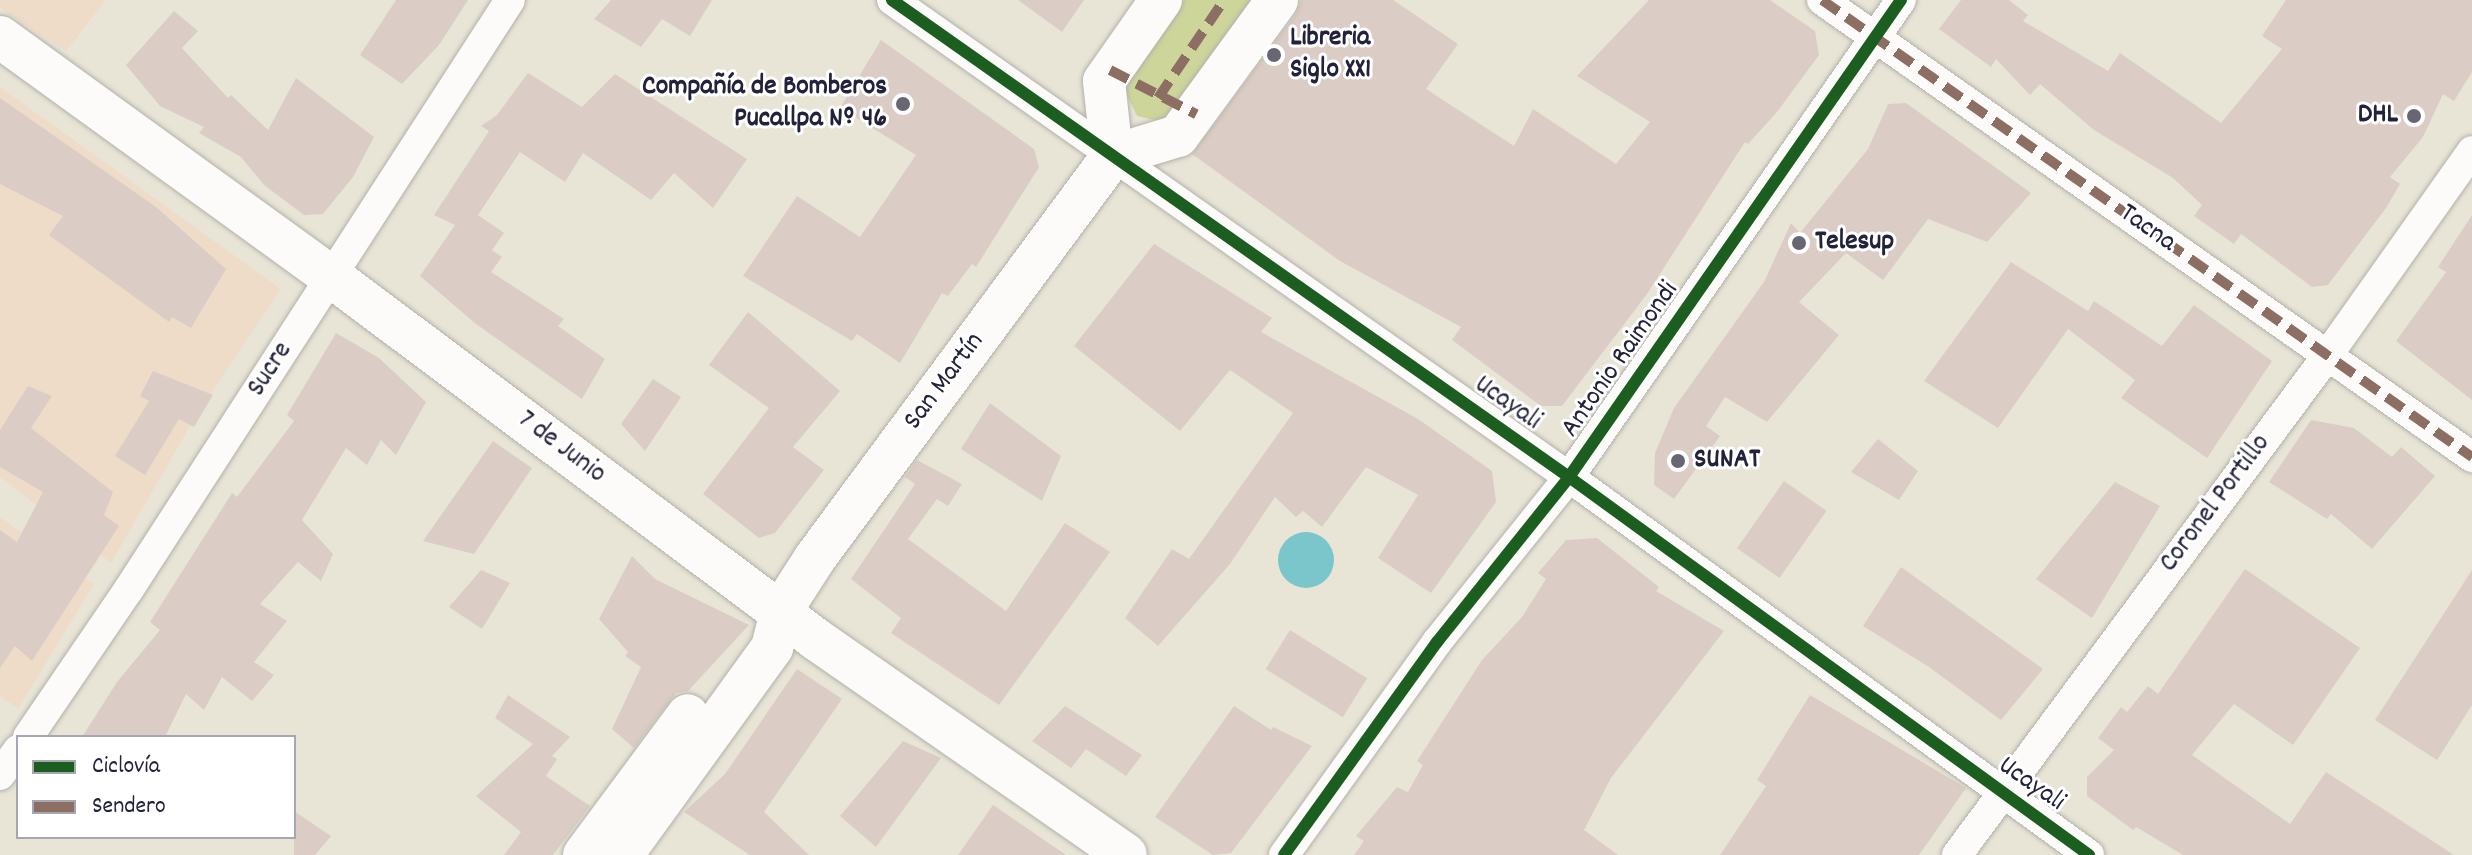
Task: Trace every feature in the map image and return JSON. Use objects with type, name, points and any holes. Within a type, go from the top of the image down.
[{"type":"main road","points":[[1161,0],[1104,81],[1112,156],[1178,136],[1277,0]]},
{"type":"main road","name":"7 de Junio","points":[[0,37],[332,277],[781,611],[1126,855]]},
{"type":"main road","name":"San Martín","points":[[584,855],[750,632],[781,611],[1112,156]]},
{"type":"main road","name":"San Martín","points":[[622,855],[772,648],[781,611]]},
{"type":"street","name":"Sucre","points":[[29,735],[332,277],[510,0]]},
{"type":"street","name":"Ucayali","points":[[892,0],[1569,477],[2089,855]]},
{"type":"street","name":"Tacna","points":[[1822,0],[2472,457]]},
{"type":"street","name":"Antonio Raimondi","points":[[1284,855],[1437,642],[1569,477],[1901,0]]},
{"type":"street","name":"Coronel Portillo","points":[[1957,855],[2327,356],[2472,151]]},
{"type":"street","points":[[0,775],[16,753]]},
{"type":"shaded area","points":[[0,0],[106,0],[66,51],[0,8]]},
{"type":"shaded area","points":[[0,87],[281,289],[196,416],[111,563],[0,477]]},
{"type":"shaded area","points":[[0,517],[94,584],[18,709],[0,696]]},
{"type":"green space","points":[[1184,0],[1262,0],[1177,125],[1137,116],[1123,87]]},
{"type":"water","points":[[1306,532],[1326,540],[1334,560],[1326,580],[1306,588],[1286,580],[1278,560],[1286,540]]},
{"type":"building","points":[[396,0],[468,0],[439,45],[402,84],[360,55]]},
{"type":"building","points":[[611,0],[712,0],[690,36],[662,19],[641,47],[594,19]]},
{"type":"building","points":[[1018,0],[1084,0],[1062,32]]},
{"type":"building","points":[[1301,0],[1393,0],[1458,44],[1426,89],[1514,146],[1533,109],[1616,164],[1650,122],[1577,76],[1649,0],[1770,0],[1815,31],[1819,55],[1777,112],[1748,144],[1745,142],[1647,294],[1562,406],[1541,406],[1452,340],[1461,327],[1340,261],[1192,154],[1296,14]]},
{"type":"building","points":[[1961,0],[2009,0],[2028,15],[2023,21],[2108,71],[2120,53],[2221,123],[2282,49],[2262,36],[2286,0],[2472,0],[2472,72],[2454,101],[2443,94],[2423,137],[2390,177],[2400,184],[2386,208],[2328,285],[2312,287],[2241,234],[2234,244],[2194,216],[2202,205],[2173,178],[2094,130],[2040,84],[2030,95],[1996,59],[1991,67],[1939,29]]},
{"type":"building","points":[[174,11],[198,31],[182,48],[228,98],[231,95],[268,130],[296,78],[374,137],[353,177],[323,214],[304,215],[264,185],[241,157],[199,133],[204,127],[160,106],[126,65]]},
{"type":"building","points":[[881,40],[1034,149],[1039,167],[976,267],[972,264],[948,296],[942,293],[900,363],[857,334],[852,341],[743,276],[797,196],[860,237],[916,155],[840,108]]},
{"type":"building","points":[[528,73],[582,107],[615,74],[747,159],[713,208],[674,173],[651,200],[583,153],[565,182],[520,152],[478,215],[504,233],[492,250],[502,257],[491,272],[564,319],[558,326],[605,359],[582,399],[476,324],[420,276],[455,225],[434,215],[489,131],[481,126],[497,115]]},
{"type":"building","points":[[0,98],[156,207],[226,269],[191,328],[172,317],[169,322],[49,235],[63,216],[0,184]]},
{"type":"building","points":[[1906,103],[2031,193],[1987,242],[1928,219],[1883,280],[1846,253],[1799,302],[1839,335],[1767,422],[1725,397],[1706,426],[1720,436],[1674,499],[1654,485],[1655,453],[1674,408],[1764,282],[1791,223],[1800,233],[1868,149],[1888,104]]},
{"type":"building","points":[[2472,215],[2472,400],[2396,341],[2446,272],[2438,267]]},
{"type":"building","points":[[1154,244],[1272,318],[1261,332],[1418,419],[1492,471],[1496,502],[1431,593],[1378,558],[1418,495],[1366,467],[1322,527],[1303,511],[1296,517],[1275,497],[1230,564],[1158,646],[1125,618],[1172,549],[1189,559],[1293,413],[1230,370],[1180,431],[1074,346]]},
{"type":"building","points":[[2011,262],[2088,311],[2094,301],[2162,346],[2194,305],[2272,361],[2207,458],[2121,398],[2135,380],[2068,329],[1998,428],[1924,381]]},
{"type":"building","points":[[748,312],[840,391],[793,447],[824,470],[775,533],[759,538],[703,494],[769,408],[709,365]]},
{"type":"building","points":[[336,333],[379,358],[426,402],[396,455],[381,440],[367,465],[346,448],[302,520],[333,554],[321,581],[298,562],[260,604],[287,621],[254,662],[274,675],[252,701],[222,677],[204,710],[186,694],[166,735],[83,735],[117,682],[160,630],[150,622],[232,493],[237,497],[294,421],[287,415]]},
{"type":"building","points":[[153,371],[213,395],[194,427],[179,419],[145,475],[115,456],[149,401],[140,396]]},
{"type":"building","points":[[653,379],[681,397],[645,451],[621,424]]},
{"type":"building","points":[[28,386],[52,396],[31,428],[113,492],[104,515],[119,526],[32,661],[15,646],[0,668],[0,530],[17,542],[43,492],[0,467],[0,430]]},
{"type":"building","points":[[990,403],[1061,456],[1042,501],[961,449]]},
{"type":"building","points":[[2311,420],[2354,428],[2392,457],[2401,447],[2435,476],[2372,549],[2331,514],[2327,519],[2269,482]]},
{"type":"building","points":[[1878,439],[1918,471],[1899,500],[1851,472]]},
{"type":"building","points":[[493,441],[532,468],[474,554],[423,541]]},
{"type":"building","points":[[917,460],[962,484],[948,506],[937,499],[908,539],[1006,611],[1065,523],[1110,552],[999,705],[891,633],[901,618],[851,579],[915,484],[905,477]]},
{"type":"building","points":[[1784,481],[1827,511],[1780,578],[1737,548]]},
{"type":"building","points":[[2115,482],[2160,506],[2092,618],[2036,579]]},
{"type":"building","points":[[1597,538],[1659,587],[1656,591],[1724,631],[1611,778],[1584,830],[1618,855],[1354,855],[1364,841],[1356,836],[1397,787],[1408,792],[1423,765],[1417,761],[1482,660],[1522,617],[1546,579],[1538,573],[1566,540]]},
{"type":"building","points":[[632,556],[655,579],[749,625],[688,691],[676,693],[634,748],[612,729],[641,667],[625,656],[628,652],[599,619]]},
{"type":"building","points":[[1901,567],[2043,669],[2001,720],[1929,667],[1863,626]]},
{"type":"building","points":[[2245,569],[2360,648],[2293,745],[2234,704],[2192,755],[2290,824],[2326,772],[2454,855],[2183,855],[2136,827],[2133,830],[2087,796],[2087,777],[2114,750],[2098,738],[2121,707],[2127,712],[2148,686],[2158,694]]},
{"type":"building","points":[[481,570],[510,583],[482,629],[449,607]]},
{"type":"building","points":[[2472,570],[2472,705],[2437,760],[2375,720]]},
{"type":"building","points":[[1290,630],[1367,678],[1343,717],[1266,669]]},
{"type":"building","points":[[797,669],[842,699],[764,812],[809,855],[750,855],[684,812],[725,774]]},
{"type":"building","points":[[508,695],[570,737],[552,756],[557,759],[546,776],[590,806],[553,855],[504,855],[521,832],[476,796],[533,744],[495,718]]},
{"type":"building","points":[[1810,695],[1966,788],[1919,855],[1720,855],[1766,786],[1757,780]]},
{"type":"building","points":[[1065,706],[1142,755],[1126,776],[1086,749],[1071,768],[1032,741]]},
{"type":"building","points":[[1234,706],[1271,730],[1273,727],[1312,746],[1231,853],[1213,855],[1155,817]]},
{"type":"building","points":[[903,741],[941,758],[876,847],[840,816]]},
{"type":"building","points":[[993,805],[1066,855],[958,855]]},
{"type":"building","points":[[296,812],[331,836],[315,855],[294,855]]},
{"type":"marked path","points":[[1158,98],[1224,0]]},
{"type":"marked path","points":[[1822,0],[2472,457]]},
{"type":"marked path","points":[[1110,70],[1196,114]]},
{"type":"cycle path","points":[[892,0],[1569,477],[2089,855]]},
{"type":"cycle path","points":[[1284,855],[1437,642],[1569,477],[1901,0]]},
{"type":"place","name":"Libreria Siglo XX1","points":[[1274,55]]},
{"type":"place","name":"Compañía de Bomberos Pucallpa Nº 46","points":[[903,104]]},
{"type":"place","name":"DHL","points":[[2414,116]]},
{"type":"place","name":"Telesup","points":[[1799,243]]},
{"type":"place","name":"SUNAT","points":[[1678,461]]}]
